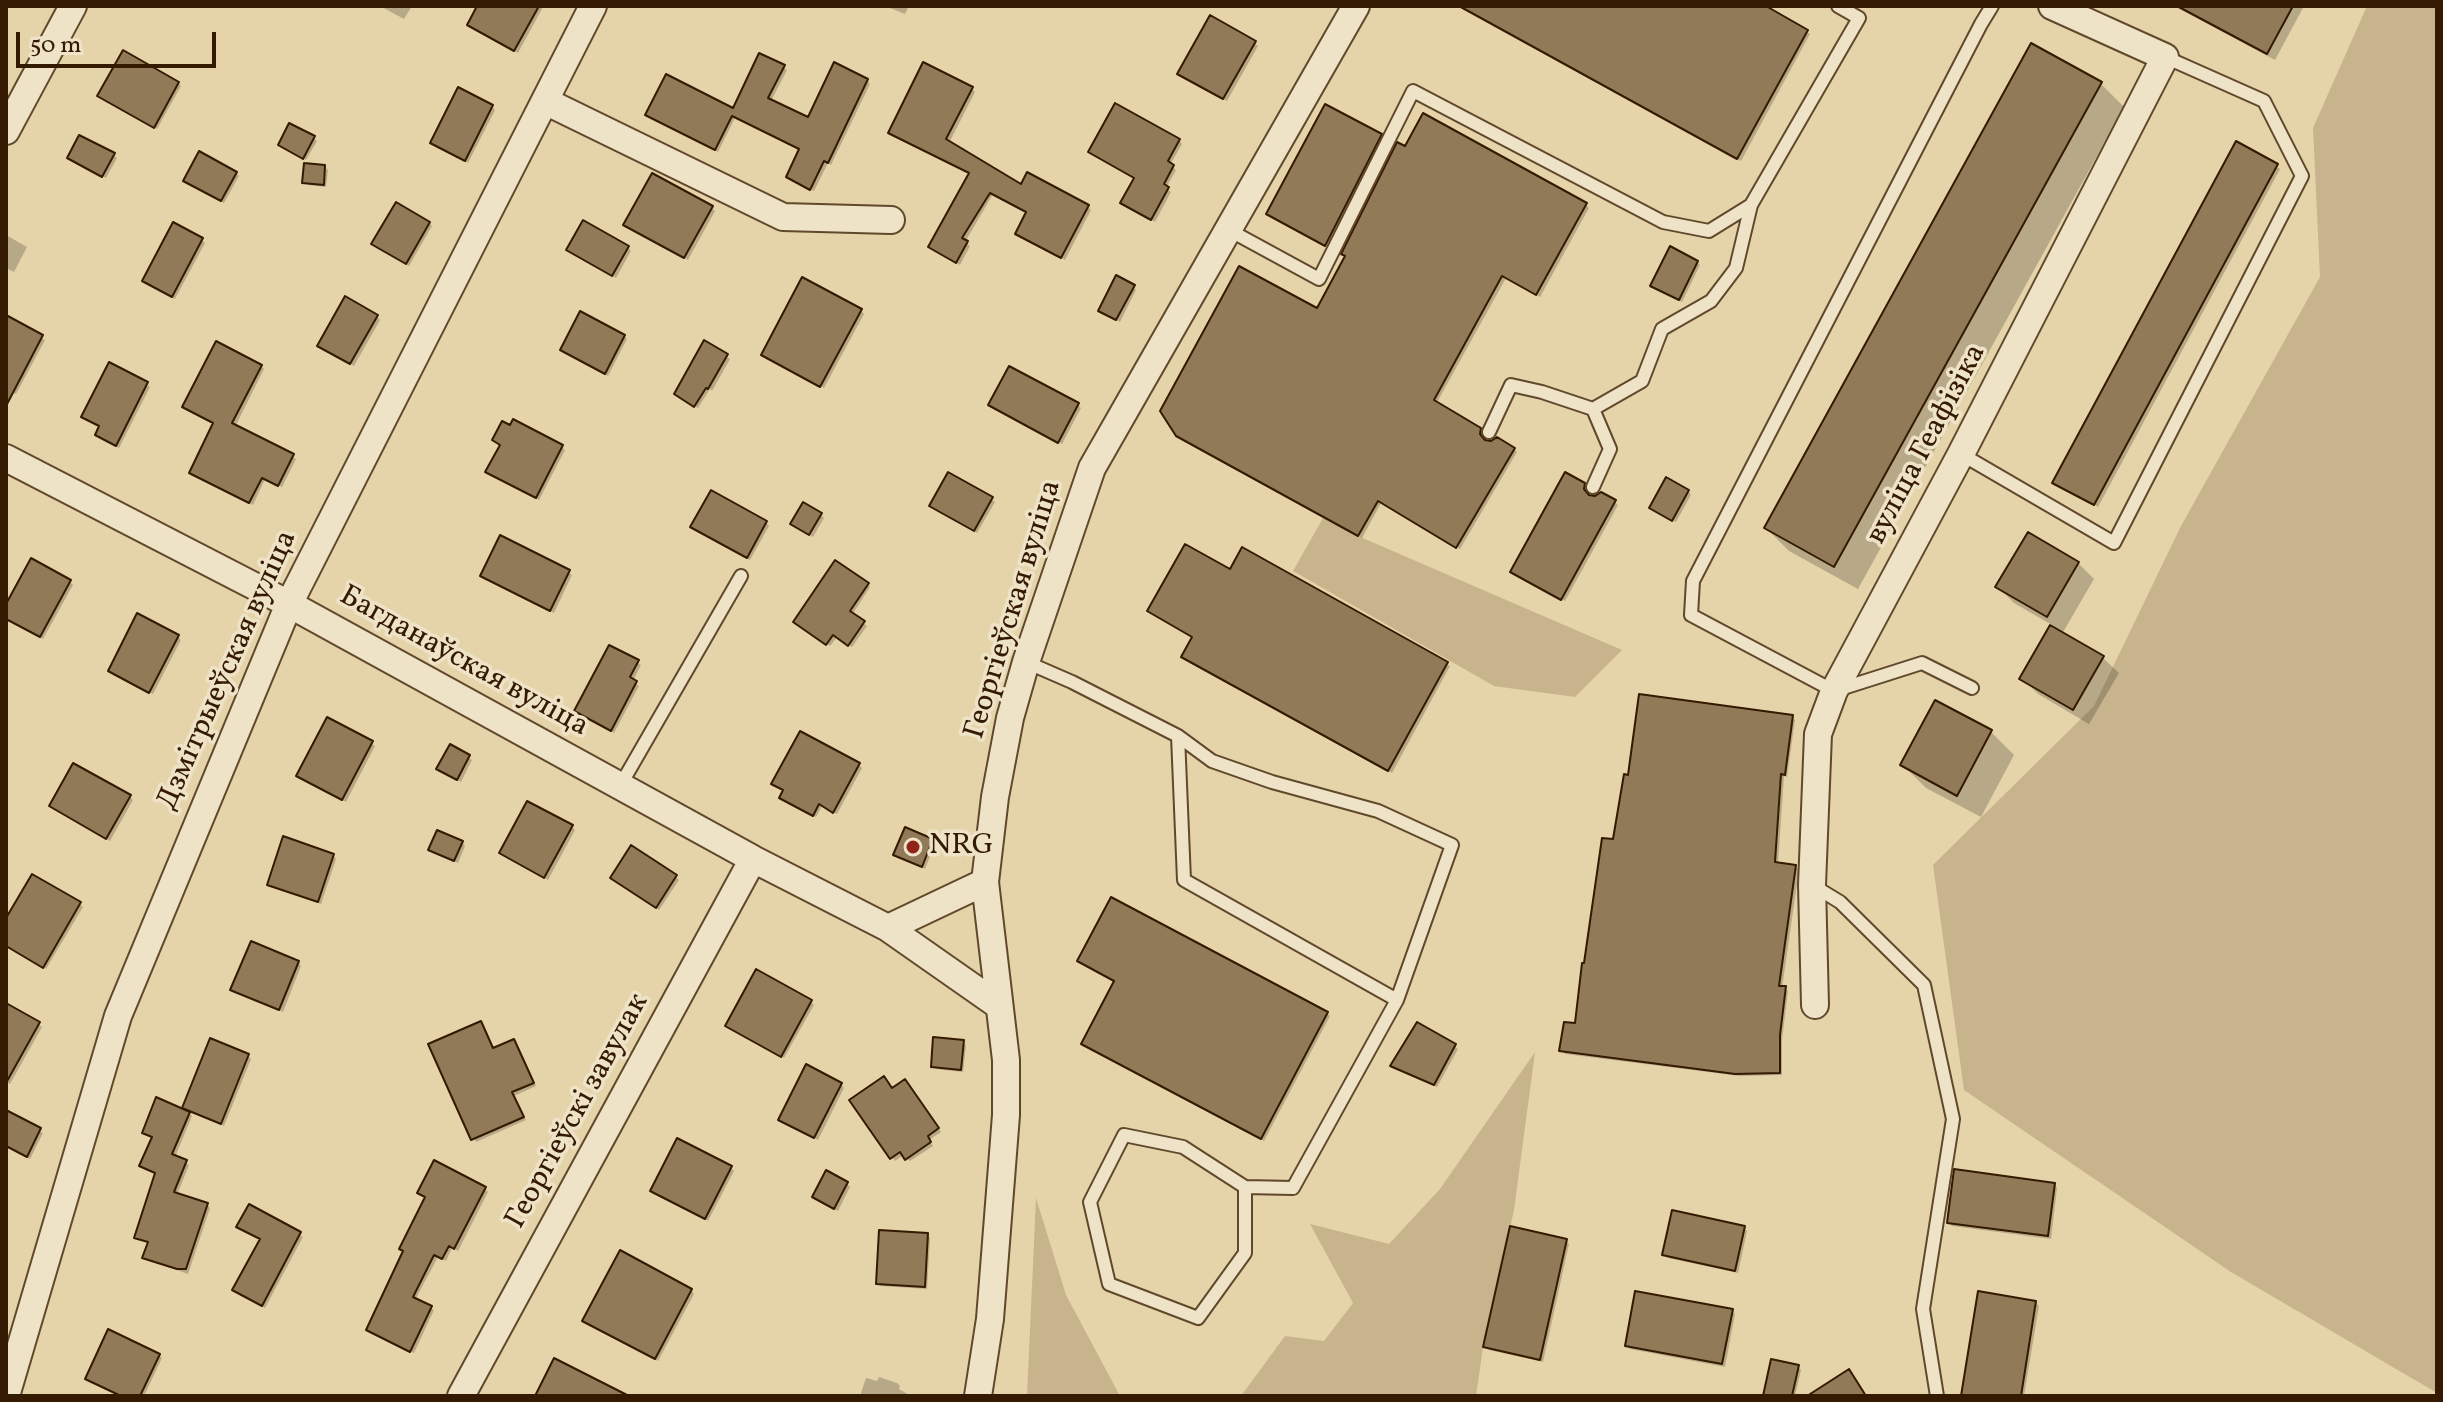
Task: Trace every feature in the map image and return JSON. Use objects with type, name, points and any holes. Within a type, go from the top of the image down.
[{"type":"street","points":[[6,131],[73,6]]},
{"type":"street","name":"Дзмітрыеўская вуліца","points":[[6,1396],[118,1016],[289,604],[593,6]]},
{"type":"street","name":"Георгіеўская вуліца","points":[[978,1396],[990,1319],[1006,1115],[1006,1060],[985,882],[995,797],[1010,718],[1092,468],[1356,6]]},
{"type":"street","points":[[2052,6],[2165,57]]},
{"type":"street","name":"вуліца Геафізіка","points":[[1815,1005],[1812,885],[1818,734],[1834,691],[1961,454],[2165,57]]},
{"type":"street","points":[[545,101],[783,217],[891,220]]},
{"type":"street","name":"Багданаўская вуліца","points":[[6,458],[289,604],[753,859],[888,928],[998,1005]]},
{"type":"street","name":"Георгіеўскі завулак","points":[[461,1396],[753,859]]},
{"type":"street","points":[[888,928],[985,882]]},
{"type":"lane","points":[[1489,432],[1511,385],[1593,409],[1642,381],[1662,329],[1711,301],[1736,268],[1751,205],[1859,18],[1838,6]]},
{"type":"lane","points":[[1972,688],[1922,663],[1834,691],[1691,615],[1693,581],[1992,6]]},
{"type":"lane","points":[[1961,454],[2114,543],[2302,176],[2264,101],[2165,57]]},
{"type":"lane","points":[[1229,230],[1319,279],[1413,91],[1663,222],[1709,231],[1751,205]]},
{"type":"lane","points":[[1593,409],[1610,449],[1593,487]]},
{"type":"lane","points":[[620,786],[741,576]]},
{"type":"lane","points":[[1026,662],[1178,736],[1212,761],[1272,782],[1378,811],[1452,845],[1397,1000],[1293,1188],[1245,1187],[1183,1147],[1124,1135],[1090,1202],[1109,1284],[1198,1318],[1245,1253],[1245,1187]]},
{"type":"lane","points":[[1178,736],[1184,880],[1397,1000]]},
{"type":"lane","points":[[1812,885],[1840,902],[1924,985],[1953,1119],[1923,1309],[1937,1396]]},
{"type":"shaded area","points":[[2367,6],[2437,6],[2437,1393],[2231,1272],[1964,1090],[1933,865],[2094,706],[2181,526],[2320,277],[2313,128]]},
{"type":"shaded area","points":[[1323,518],[1622,650],[1575,697],[1494,686],[1293,571]]},
{"type":"shaded area","points":[[1535,1052],[1514,1210],[1483,1347],[1476,1396],[1241,1396],[1285,1336],[1324,1341],[1353,1303],[1310,1224],[1389,1244],[1440,1189]]},
{"type":"shaded area","points":[[1036,1198],[1066,1295],[1120,1396],[1027,1396]]},
{"type":"building","points":[[477,6],[539,6],[514,51],[467,25]]},
{"type":"building","points":[[1459,6],[1766,6],[1808,30],[1737,159]]},
{"type":"building","points":[[2177,6],[2293,6],[2267,54]]},
{"type":"building","points":[[1210,15],[1256,41],[1223,99],[1177,74]]},
{"type":"building","points":[[2031,43],[2102,82],[1834,567],[1764,528]]},
{"type":"building","points":[[123,50],[179,82],[154,128],[97,96]]},
{"type":"building","points":[[759,53],[785,65],[768,98],[808,117],[834,62],[868,79],[828,163],[824,161],[810,190],[786,177],[799,149],[732,116],[715,150],[645,115],[666,74],[733,108]]},
{"type":"building","points":[[923,62],[973,87],[946,139],[1021,184],[1027,172],[1089,205],[1061,258],[1015,234],[1026,212],[990,193],[962,238],[968,241],[956,263],[928,247],[969,173],[888,133]]},
{"type":"building","points":[[458,87],[493,105],[465,161],[430,143]]},
{"type":"building","points":[[1115,103],[1180,139],[1168,161],[1174,165],[1164,184],[1169,187],[1151,220],[1120,203],[1134,178],[1088,152]]},
{"type":"building","points":[[1325,104],[1382,134],[1325,246],[1266,214]]},
{"type":"building","points":[[1423,113],[1587,203],[1536,295],[1502,276],[1434,400],[1481,428],[1480,434],[1485,440],[1491,441],[1497,437],[1515,448],[1456,548],[1378,501],[1358,536],[1176,436],[1160,411],[1239,266],[1317,308],[1345,256],[1341,254],[1397,142],[1405,146]]},
{"type":"building","points":[[289,123],[315,136],[303,159],[278,145]]},
{"type":"building","points":[[79,135],[115,153],[102,177],[67,158]]},
{"type":"building","points":[[2236,141],[2278,164],[2094,505],[2052,483]]},
{"type":"building","points":[[199,151],[237,172],[221,201],[183,181]]},
{"type":"building","points":[[304,163],[325,165],[324,185],[302,183]]},
{"type":"building","points":[[652,173],[713,206],[684,258],[623,225]]},
{"type":"building","points":[[396,202],[430,222],[406,264],[371,244]]},
{"type":"building","points":[[583,220],[629,246],[612,276],[566,250]]},
{"type":"building","points":[[173,222],[203,238],[172,297],[142,281]]},
{"type":"building","points":[[1670,246],[1698,261],[1679,300],[1650,286]]},
{"type":"building","points":[[1116,275],[1135,285],[1116,320],[1098,311]]},
{"type":"building","points":[[802,277],[862,309],[820,387],[761,355]]},
{"type":"building","points":[[345,296],[378,315],[350,364],[317,346]]},
{"type":"building","points":[[580,311],[625,335],[605,374],[560,350]]},
{"type":"building","points":[[6,315],[43,335],[6,406]]},
{"type":"building","points":[[704,340],[728,354],[694,407],[674,394]]},
{"type":"building","points":[[216,341],[262,365],[232,423],[294,454],[278,486],[262,478],[249,503],[189,473],[213,423],[182,407]]},
{"type":"building","points":[[109,362],[148,382],[116,446],[95,435],[99,426],[81,417]]},
{"type":"building","points":[[1009,366],[1079,403],[1058,443],[988,405]]},
{"type":"building","points":[[513,419],[563,445],[536,498],[485,472],[500,445],[492,440],[502,421],[510,425]]},
{"type":"building","points":[[948,472],[993,497],[974,531],[929,506]]},
{"type":"building","points":[[1565,472],[1585,483],[1584,489],[1589,495],[1595,496],[1601,492],[1616,500],[1561,600],[1510,572]]},
{"type":"building","points":[[1666,477],[1689,490],[1672,521],[1649,508]]},
{"type":"building","points":[[711,490],[767,521],[747,558],[690,527]]},
{"type":"building","points":[[803,502],[822,513],[809,535],[790,524]]},
{"type":"building","points":[[2028,532],[2079,562],[2047,617],[1995,587]]},
{"type":"building","points":[[500,535],[570,570],[550,611],[480,576]]},
{"type":"building","points":[[1185,544],[1230,569],[1242,547],[1448,662],[1388,771],[1181,657],[1192,637],[1147,611]]},
{"type":"building","points":[[31,558],[71,580],[40,637],[6,619],[6,604]]},
{"type":"building","points":[[835,560],[869,583],[850,611],[865,621],[848,646],[833,635],[826,645],[793,622]]},
{"type":"building","points":[[137,613],[179,635],[149,693],[108,671]]},
{"type":"building","points":[[2050,625],[2104,656],[2073,710],[2019,679]]},
{"type":"building","points":[[609,645],[639,660],[630,677],[637,681],[611,731],[574,711]]},
{"type":"building","points":[[1639,694],[1793,715],[1785,775],[1781,774],[1775,862],[1796,865],[1779,986],[1786,986],[1780,1035],[1780,1073],[1735,1074],[1559,1051],[1564,1022],[1575,1023],[1602,838],[1613,839],[1624,774],[1628,775]]},
{"type":"building","points":[[1935,700],[1992,730],[1957,796],[1900,765]]},
{"type":"building","points":[[327,717],[373,741],[342,800],[296,776]]},
{"type":"building","points":[[800,731],[860,763],[833,813],[819,804],[813,816],[779,798],[783,790],[771,784]]},
{"type":"building","points":[[450,744],[470,755],[457,780],[436,769]]},
{"type":"building","points":[[73,763],[131,795],[106,839],[49,806]]},
{"type":"building","points":[[527,801],[573,825],[544,878],[499,853]]},
{"type":"building","name":"NRG","points":[[905,827],[933,839],[922,867],[893,855]]},
{"type":"building","points":[[437,830],[463,841],[454,861],[428,850]]},
{"type":"building","points":[[283,836],[334,854],[318,902],[267,885]]},
{"type":"building","points":[[631,845],[677,875],[656,908],[610,878]]},
{"type":"building","points":[[32,874],[81,902],[43,968],[6,946],[6,918]]},
{"type":"building","points":[[1111,897],[1328,1012],[1261,1139],[1081,1044],[1114,981],[1077,961]]},
{"type":"building","points":[[251,941],[299,961],[279,1010],[230,990]]},
{"type":"building","points":[[756,969],[812,1000],[781,1057],[725,1026]]},
{"type":"building","points":[[6,1003],[40,1022],[6,1083]]},
{"type":"building","points":[[481,1021],[493,1048],[514,1039],[534,1083],[512,1092],[524,1117],[471,1140],[428,1044]]},
{"type":"building","points":[[1417,1022],[1456,1044],[1434,1085],[1390,1066]]},
{"type":"building","points":[[933,1037],[964,1040],[961,1070],[931,1067]]},
{"type":"building","points":[[210,1038],[249,1054],[221,1124],[182,1108]]},
{"type":"building","points":[[806,1064],[842,1083],[814,1138],[778,1120]]},
{"type":"building","points":[[884,1076],[892,1088],[905,1079],[939,1128],[928,1136],[931,1142],[905,1160],[900,1152],[890,1159],[849,1100]]},
{"type":"building","points":[[156,1097],[190,1112],[172,1154],[187,1160],[174,1192],[208,1203],[186,1269],[142,1258],[148,1242],[134,1238],[155,1173],[139,1166],[152,1137],[142,1133]]},
{"type":"building","points":[[6,1110],[41,1128],[27,1157],[6,1146]]},
{"type":"building","points":[[677,1138],[732,1166],[705,1219],[650,1191]]},
{"type":"building","points":[[434,1160],[486,1187],[454,1249],[449,1246],[442,1259],[434,1255],[413,1297],[432,1306],[410,1352],[366,1330],[403,1251],[399,1249],[425,1197],[417,1193]]},
{"type":"building","points":[[1954,1169],[2055,1183],[2048,1236],[1947,1223]]},
{"type":"building","points":[[826,1170],[848,1182],[834,1209],[812,1197]]},
{"type":"building","points":[[249,1204],[301,1232],[262,1306],[232,1290],[260,1239],[236,1227]]},
{"type":"building","points":[[1672,1210],[1745,1226],[1735,1271],[1662,1255]]},
{"type":"building","points":[[1510,1226],[1567,1239],[1540,1360],[1483,1347]]},
{"type":"building","points":[[879,1230],[928,1233],[925,1287],[876,1284]]},
{"type":"building","points":[[620,1250],[692,1289],[655,1359],[582,1321]]},
{"type":"building","points":[[1635,1291],[1733,1309],[1722,1364],[1625,1346]]},
{"type":"building","points":[[1978,1291],[2036,1301],[2021,1396],[1961,1396]]},
{"type":"building","points":[[108,1329],[160,1354],[140,1396],[121,1396],[85,1379]]},
{"type":"building","points":[[554,1358],[629,1396],[535,1396]]},
{"type":"building","points":[[1771,1359],[1799,1365],[1792,1396],[1763,1396]]},
{"type":"building","points":[[1849,1369],[1866,1396],[1807,1396]]},
{"type":"place","name":"NRG","points":[[913,847]]}]
